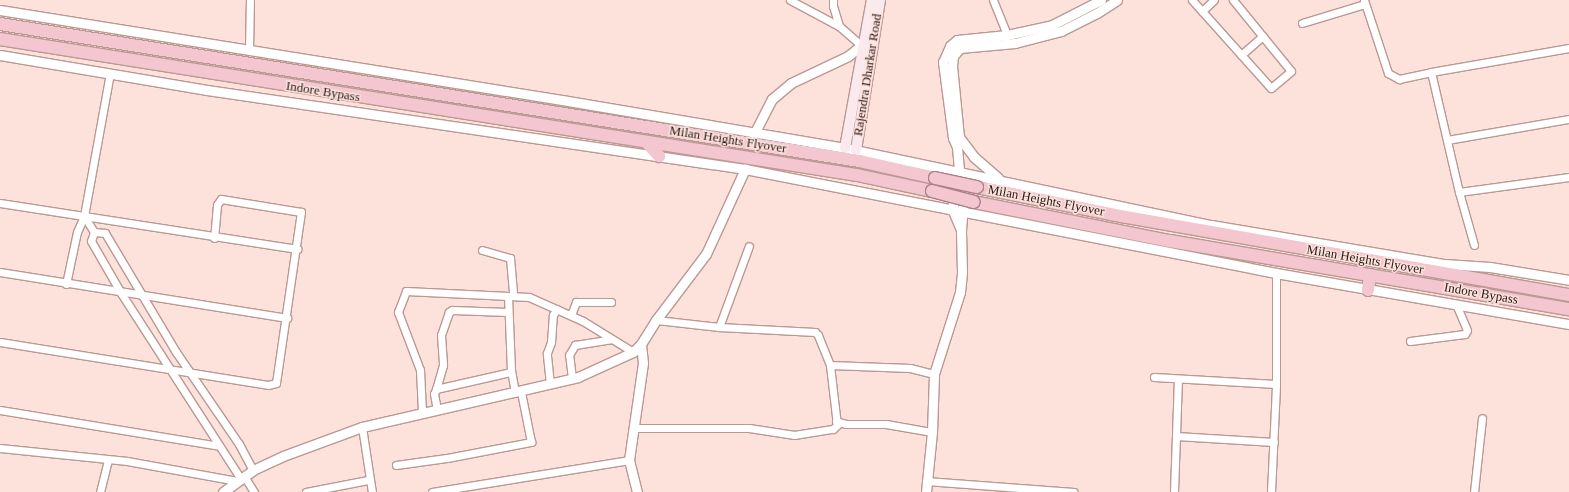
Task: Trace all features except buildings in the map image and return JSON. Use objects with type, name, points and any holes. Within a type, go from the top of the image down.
[{"type":"highway","name":"Indore Bypass","points":[[0,24],[618,122]]},
{"type":"highway","name":"Indore Bypass","points":[[0,39],[647,142]]},
{"type":"highway","name":"Milan Heights Flyover","points":[[618,122],[656,122],[733,141],[859,161],[1126,217],[1361,259],[1431,267],[1475,280]]},
{"type":"highway","name":"Milan Heights Flyover","points":[[647,142],[858,175],[974,202],[1258,256],[1370,275]]},
{"type":"highway","points":[[647,142],[659,156]]},
{"type":"highway","name":"Indore Bypass","points":[[1370,275],[1569,309]]},
{"type":"highway","points":[[1368,290],[1370,275]]},
{"type":"highway","name":"Indore Bypass","points":[[1475,280],[1569,295]]},
{"type":"main road","name":"Rajendra Dharkar Road","points":[[851,149],[872,0]]},
{"type":"main road","name":"Rajendra Dharkar Road","points":[[866,41],[880,0]]},
{"type":"street","points":[[249,50],[250,0]]},
{"type":"street","points":[[754,134],[772,99],[791,83],[848,56],[866,41],[790,0]]},
{"type":"street","points":[[834,0],[832,6],[839,26]]},
{"type":"street","points":[[993,0],[1007,35]]},
{"type":"street","points":[[957,147],[953,138],[944,84],[943,62],[950,46],[962,39],[1007,35],[1052,25],[1101,0]]},
{"type":"street","points":[[926,492],[932,432],[934,374],[960,292],[961,230],[964,214],[965,180],[959,170],[957,147],[959,137],[952,66],[953,56],[960,48],[1015,43],[1061,31],[1097,13],[1117,0]]},
{"type":"street","points":[[1192,0],[1271,88],[1291,71],[1233,0]]},
{"type":"street","points":[[1202,11],[1214,0]]},
{"type":"street","points":[[1302,23],[1364,2],[1388,74],[1399,78],[1569,48],[1569,51]]},
{"type":"street","points":[[0,10],[249,50],[656,122],[754,134],[851,149],[959,170],[1211,225],[1431,267],[1490,267],[1569,280]]},
{"type":"street","points":[[1241,55],[1263,36]]},
{"type":"street","points":[[0,55],[745,169],[964,214],[1276,273],[1457,306],[1569,324]]},
{"type":"street","points":[[1431,72],[1459,192],[1474,245]]},
{"type":"street","points":[[66,284],[77,232],[84,216],[110,73]]},
{"type":"street","points":[[1447,140],[1569,119]]},
{"type":"street","points":[[959,137],[974,157],[1001,180]]},
{"type":"street","points":[[223,492],[240,478],[253,470],[283,456],[362,427],[422,412],[518,392],[572,378],[633,352],[641,344],[656,320],[706,254],[745,169]]},
{"type":"street","points":[[959,170],[954,176],[952,211],[961,230]]},
{"type":"street","points":[[1459,192],[1569,177]]},
{"type":"street","points":[[0,342],[268,385],[276,383],[297,250],[301,212],[225,199],[219,200],[217,205],[214,238]]},
{"type":"street","points":[[0,203],[297,250]]},
{"type":"street","points":[[84,216],[94,232]]},
{"type":"street","points":[[94,232],[91,241],[121,293],[240,478],[254,492]]},
{"type":"street","points":[[94,232],[105,233],[188,372],[239,444],[253,470]]},
{"type":"street","points":[[719,327],[749,246]]},
{"type":"street","points":[[396,465],[447,458],[531,442],[518,392],[511,372],[508,312],[511,296],[510,258],[482,250]]},
{"type":"street","points":[[0,272],[121,293],[287,318]]},
{"type":"street","points":[[1271,492],[1276,384],[1276,273]]},
{"type":"street","points":[[422,412],[420,370],[398,312],[406,290],[530,297],[571,315],[633,352]]},
{"type":"street","points":[[571,315],[576,302],[611,302]]},
{"type":"street","points":[[1410,341],[1465,334],[1468,330],[1457,306]]},
{"type":"street","points":[[550,384],[548,353],[552,342],[553,315],[556,308]]},
{"type":"street","points":[[437,409],[434,394],[443,365],[441,335],[449,312],[452,310],[508,312]]},
{"type":"street","points":[[634,428],[749,428],[794,435],[836,428],[830,365],[818,335],[814,332],[719,327],[656,320]]},
{"type":"street","points":[[572,378],[569,355],[576,345],[611,339]]},
{"type":"street","points":[[637,492],[629,460],[643,363],[641,344]]},
{"type":"street","points":[[830,365],[910,368],[934,374]]},
{"type":"street","points":[[436,389],[511,372]]},
{"type":"street","points":[[1154,378],[1276,384]]},
{"type":"street","points":[[1174,492],[1178,379]]},
{"type":"street","points":[[0,410],[219,446]]},
{"type":"street","points":[[1474,492],[1482,418]]},
{"type":"street","points":[[836,421],[846,424],[886,424],[932,432]]},
{"type":"street","points":[[362,427],[368,480],[372,492]]},
{"type":"street","points":[[1176,436],[1274,442]]},
{"type":"street","points":[[0,448],[127,461],[240,478]]},
{"type":"street","points":[[100,492],[108,460]]},
{"type":"street","points":[[432,492],[629,460]]},
{"type":"street","points":[[306,492],[368,480]]},
{"type":"street","points":[[926,481],[1074,492]]}]
